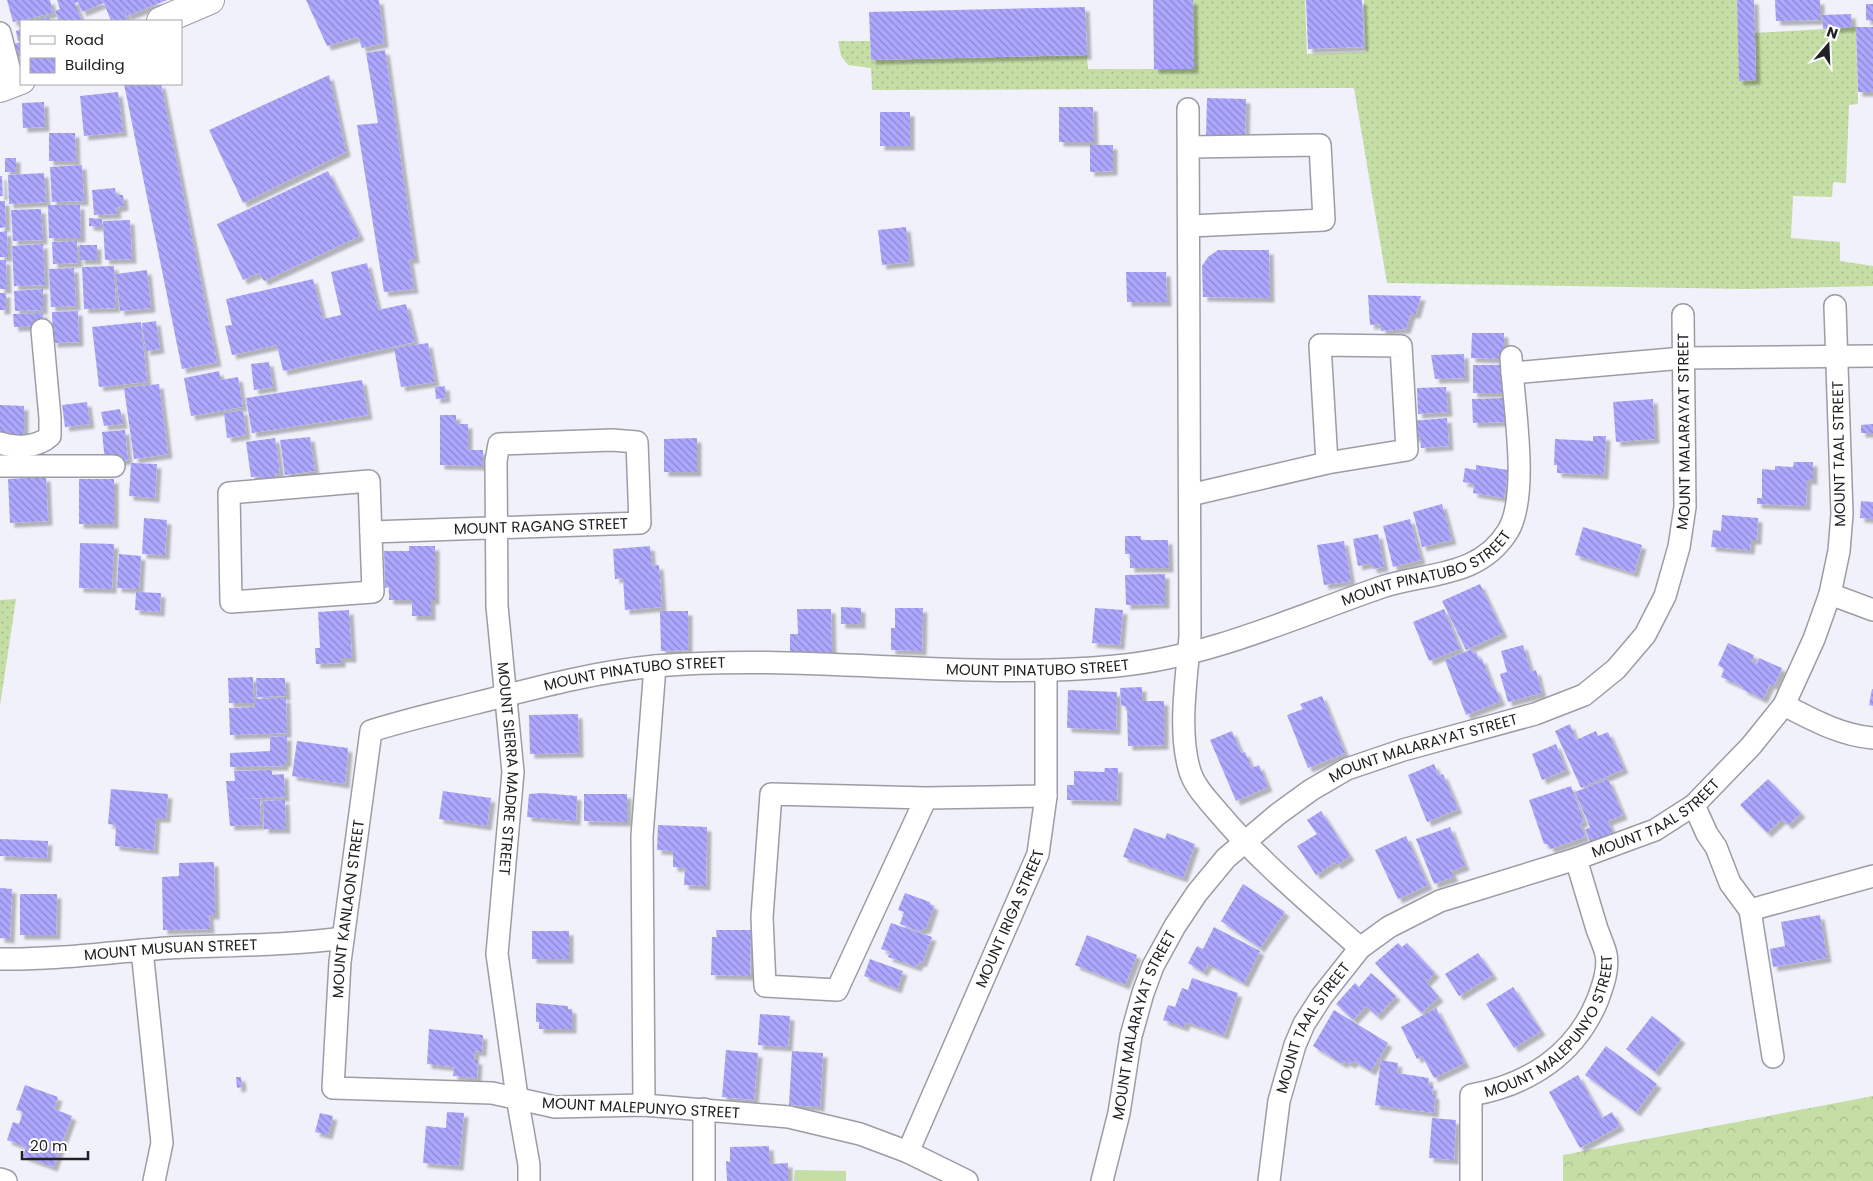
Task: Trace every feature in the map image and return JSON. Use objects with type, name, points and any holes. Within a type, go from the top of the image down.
[{"type":"main road","points":[[163,20],[210,0]]},
{"type":"street","points":[[0,33],[11,84]]},
{"type":"street","points":[[1188,110],[1190,495],[1188,653],[1184,694],[1186,752],[1189,769],[1197,786],[1244,842],[1360,948]]},
{"type":"street","points":[[1189,147],[1320,145],[1324,220],[1190,226]]},
{"type":"street","name":"MOUNT TAAL STREET","points":[[1269,1181],[1279,1100],[1295,1045],[1304,1024],[1322,996],[1360,948],[1389,927],[1440,901],[1576,859],[1655,830],[1694,806],[1751,746],[1784,705],[1814,639],[1830,594],[1839,551],[1842,514],[1835,306]]},
{"type":"street","name":"MOUNT MALARAYAT STREET","points":[[1102,1181],[1119,1113],[1131,1036],[1149,976],[1166,941],[1197,893],[1222,862],[1244,842],[1311,790],[1347,769],[1403,750],[1535,714],[1584,695],[1616,669],[1645,635],[1665,596],[1679,547],[1686,507],[1687,473],[1683,315]]},
{"type":"street","points":[[0,443],[19,446],[34,444],[50,436],[42,330]]},
{"type":"street","points":[[1190,495],[1327,463],[1407,450],[1401,346],[1320,345],[1327,463]]},
{"type":"street","points":[[1683,358],[1873,356]]},
{"type":"street","name":"MOUNT PINATUBO STREET","points":[[371,731],[505,696],[608,672],[656,666],[720,664],[1046,670],[1117,666],[1188,653],[1254,635],[1394,583],[1455,572],[1485,557],[1508,532],[1514,517],[1520,483],[1511,365],[1683,358]]},
{"type":"street","name":"MOUNT RAGANG STREET","points":[[371,532],[640,523],[637,442],[612,440],[499,444]]},
{"type":"street","name":"MOUNT SIERRA MADRE STREET","points":[[499,444],[496,461],[497,606],[513,772],[497,954],[517,1097],[529,1165],[529,1181]]},
{"type":"street","points":[[0,466],[114,466]]},
{"type":"street","points":[[369,481],[371,532],[374,592],[231,602],[229,493],[369,481]]},
{"type":"street","points":[[1830,594],[1873,610]]},
{"type":"street","points":[[644,1105],[642,836],[656,666]]},
{"type":"street","name":"MOUNT IRIGA STREET","points":[[908,1152],[1038,854],[1046,796],[1046,670]]},
{"type":"street","points":[[1784,705],[1831,728],[1853,736],[1873,738]]},
{"type":"street","name":"MOUNT KANLAON STREET","points":[[333,1088],[342,938],[351,892],[371,731]]},
{"type":"street","points":[[926,798],[837,990],[765,986],[762,917],[771,794],[926,798],[1046,796]]},
{"type":"street","points":[[1694,806],[1722,860],[1730,883],[1750,910],[1773,1057]]},
{"type":"street","name":"MOUNT MALEPUNYO STREET","points":[[1471,1181],[1471,1095],[1509,1085],[1533,1075],[1552,1063],[1568,1048],[1582,1028],[1603,986],[1606,955],[1576,859]]},
{"type":"street","points":[[1750,910],[1873,876]]},
{"type":"street","name":"MOUNT MUSUAN STREET","points":[[0,958],[72,957],[142,950],[297,944],[342,938]]},
{"type":"street","points":[[142,950],[162,1144],[154,1181]]},
{"type":"street","name":"MOUNT MALEPUNYO STREET","points":[[333,1088],[492,1093],[517,1097],[555,1107],[644,1105],[789,1117],[827,1124],[860,1134],[908,1152],[967,1181]]},
{"type":"street","points":[[704,1109],[704,1181]]},
{"type":"street","points":[[0,1179],[6,1181]]},
{"type":"green space","points":[[1193,0],[1305,0],[1307,54],[1366,52],[1364,0],[1737,0],[1740,81],[1756,80],[1755,33],[1856,27],[1858,104],[1849,105],[1846,183],[1833,182],[1832,197],[1793,196],[1791,238],[1840,242],[1840,261],[1873,266],[1873,286],[1744,289],[1387,283],[1354,88],[872,90],[871,68],[848,65],[841,56],[838,41],[870,41],[871,60],[1087,55],[1088,69],[1193,69]]},
{"type":"green space","points":[[16,599],[0,706],[0,600]]},
{"type":"green space","points":[[1873,1096],[1873,1181],[1563,1181],[1563,1155]]},
{"type":"green space","points":[[795,1170],[846,1171],[846,1181],[794,1181]]},
{"type":"building","points":[[7,0],[50,0],[53,13],[13,22]]},
{"type":"building","points":[[57,0],[167,0],[127,16],[123,5],[127,19],[124,20],[111,20],[104,3],[82,12],[78,2],[75,3],[82,20],[59,20],[55,11],[60,9]]},
{"type":"building","points":[[306,0],[379,0],[384,43],[362,48],[358,37],[327,46]]},
{"type":"building","points":[[1153,0],[1193,0],[1194,69],[1154,69]]},
{"type":"building","points":[[1306,0],[1362,0],[1364,47],[1308,49]]},
{"type":"building","points":[[1737,0],[1754,0],[1756,80],[1739,81]]},
{"type":"building","points":[[1775,0],[1820,0],[1820,20],[1776,21]]},
{"type":"building","points":[[1866,4],[1873,4],[1873,21],[1866,20]]},
{"type":"building","points":[[1085,7],[1087,55],[871,60],[869,12]]},
{"type":"building","points":[[1851,14],[1852,27],[1823,29],[1822,15]]},
{"type":"building","points":[[49,17],[50,20],[34,20]]},
{"type":"building","points":[[1856,27],[1873,27],[1873,92],[1858,92]]},
{"type":"building","points":[[20,29],[20,40],[18,41],[16,31]]},
{"type":"building","points":[[20,42],[20,56],[17,57],[14,44]]},
{"type":"building","points":[[385,50],[415,259],[409,259],[414,289],[384,292],[357,125],[378,123],[366,53]]},
{"type":"building","points":[[329,75],[346,152],[243,203],[209,130]]},
{"type":"building","points":[[124,85],[161,85],[217,362],[182,369]]},
{"type":"building","points":[[118,92],[123,132],[84,136],[80,96]]},
{"type":"building","points":[[1207,98],[1246,99],[1245,137],[1206,136]]},
{"type":"building","points":[[44,102],[45,127],[23,128],[22,103]]},
{"type":"building","points":[[1059,107],[1093,107],[1094,142],[1059,142]]},
{"type":"building","points":[[880,112],[910,112],[910,146],[880,146]]},
{"type":"building","points":[[49,133],[75,133],[76,161],[49,161]]},
{"type":"building","points":[[1090,145],[1113,145],[1113,171],[1090,172]]},
{"type":"building","points":[[5,158],[16,158],[16,172],[5,172]]},
{"type":"building","points":[[82,165],[84,201],[52,202],[50,167]]},
{"type":"building","points":[[328,171],[360,236],[264,281],[259,273],[243,280],[217,224]]},
{"type":"building","points":[[44,173],[46,202],[9,204],[8,175]]},
{"type":"building","points":[[0,176],[2,176],[3,196],[0,196]]},
{"type":"building","points":[[115,188],[116,195],[123,195],[124,206],[116,208],[117,214],[94,215],[92,190]]},
{"type":"building","points":[[0,201],[5,201],[6,227],[0,228]]},
{"type":"building","points":[[48,205],[80,205],[81,238],[49,238]]},
{"type":"building","points":[[41,209],[43,240],[13,241],[11,210]]},
{"type":"building","points":[[89,218],[102,219],[102,227],[89,226]]},
{"type":"building","points":[[130,220],[132,259],[105,260],[103,221]]},
{"type":"building","points":[[906,227],[910,262],[882,265],[878,230]]},
{"type":"building","points":[[7,231],[8,257],[0,257],[0,232]]},
{"type":"building","points":[[77,241],[78,263],[53,264],[52,242]]},
{"type":"building","points":[[43,244],[45,285],[14,286],[12,246]]},
{"type":"building","points":[[80,245],[97,245],[97,260],[80,260]]},
{"type":"building","points":[[1218,250],[1269,250],[1270,298],[1203,297],[1202,266],[1208,257]]},
{"type":"building","points":[[0,260],[6,260],[7,289],[0,289]]},
{"type":"building","points":[[367,263],[378,310],[406,304],[415,342],[283,371],[277,345],[232,355],[225,326],[232,325],[226,299],[313,279],[323,319],[341,315],[331,272]]},
{"type":"building","points":[[114,266],[116,308],[84,309],[82,267]]},
{"type":"building","points":[[74,268],[76,306],[51,307],[49,269]]},
{"type":"building","points":[[147,270],[151,308],[120,311],[116,274]]},
{"type":"building","points":[[1126,272],[1166,272],[1167,302],[1127,302]]},
{"type":"building","points":[[43,289],[43,310],[15,311],[14,291]]},
{"type":"building","points":[[0,293],[6,293],[6,310],[0,310]]},
{"type":"building","points":[[1368,295],[1421,296],[1416,314],[1411,314],[1406,329],[1381,331],[1381,324],[1370,325]]},
{"type":"building","points":[[78,311],[79,342],[53,343],[52,312]]},
{"type":"building","points":[[43,313],[44,326],[14,327],[13,314]]},
{"type":"building","points":[[156,321],[160,349],[146,351],[142,323]]},
{"type":"building","points":[[141,322],[147,382],[99,387],[92,327]]},
{"type":"building","points":[[1472,333],[1504,333],[1504,359],[1471,358]]},
{"type":"building","points":[[428,343],[435,382],[401,387],[394,348]]},
{"type":"building","points":[[1464,354],[1465,378],[1435,379],[1431,355]]},
{"type":"building","points":[[269,362],[273,387],[254,390],[251,364]]},
{"type":"building","points":[[1473,365],[1504,365],[1505,393],[1473,393]]},
{"type":"building","points":[[219,371],[221,380],[238,377],[243,407],[191,416],[184,378]]},
{"type":"building","points":[[362,380],[368,415],[252,433],[246,398]]},
{"type":"building","points":[[159,384],[168,454],[134,459],[124,388]]},
{"type":"building","points":[[445,386],[446,398],[436,399],[435,387]]},
{"type":"building","points":[[1446,387],[1448,412],[1418,414],[1417,388]]},
{"type":"building","points":[[1505,398],[1506,422],[1473,423],[1472,399]]},
{"type":"building","points":[[1653,399],[1655,439],[1616,442],[1613,402]]},
{"type":"building","points":[[87,402],[90,424],[65,427],[62,405]]},
{"type":"building","points":[[0,405],[24,406],[24,441],[0,441]]},
{"type":"building","points":[[120,409],[123,424],[104,426],[101,412]]},
{"type":"building","points":[[243,410],[246,435],[227,438],[224,413]]},
{"type":"building","points":[[440,415],[456,415],[456,424],[468,424],[468,450],[483,450],[483,466],[440,465]]},
{"type":"building","points":[[1447,418],[1449,446],[1421,448],[1420,437],[1413,438],[1411,421]]},
{"type":"building","points":[[1873,424],[1873,433],[1861,433],[1861,425]]},
{"type":"building","points":[[125,430],[128,460],[105,462],[102,432]]},
{"type":"building","points":[[1593,436],[1606,436],[1604,475],[1557,473],[1557,465],[1554,465],[1555,439],[1593,441]]},
{"type":"building","points":[[310,437],[315,471],[285,475],[280,440]]},
{"type":"building","points":[[275,438],[280,473],[275,473],[276,482],[261,484],[260,476],[251,477],[246,442]]},
{"type":"building","points":[[697,438],[697,472],[664,472],[664,439]]},
{"type":"building","points":[[1794,462],[1813,462],[1813,480],[1807,480],[1806,506],[1757,504],[1757,498],[1762,498],[1762,469],[1775,470],[1775,466],[1793,467]]},
{"type":"building","points":[[131,463],[157,464],[155,498],[129,496]]},
{"type":"building","points":[[1476,465],[1508,470],[1504,498],[1473,493],[1474,484],[1463,482],[1465,468],[1476,470]]},
{"type":"building","points":[[46,477],[48,521],[10,523],[8,479]]},
{"type":"building","points":[[79,479],[114,479],[114,524],[79,524]]},
{"type":"building","points":[[1861,501],[1873,502],[1873,519],[1860,518]]},
{"type":"building","points":[[1442,504],[1452,540],[1422,547],[1413,512]]},
{"type":"building","points":[[1722,515],[1758,518],[1757,540],[1751,540],[1750,550],[1711,547],[1713,530],[1721,531]]},
{"type":"building","points":[[144,518],[167,520],[165,555],[142,554]]},
{"type":"building","points":[[1410,519],[1421,560],[1393,567],[1383,526]]},
{"type":"building","points":[[1583,527],[1642,545],[1634,573],[1575,555]]},
{"type":"building","points":[[1378,534],[1384,567],[1373,569],[1371,563],[1358,566],[1353,539]]},
{"type":"building","points":[[1125,536],[1141,536],[1141,540],[1168,540],[1169,568],[1130,568],[1130,554],[1125,554]]},
{"type":"building","points":[[1344,541],[1351,581],[1324,585],[1317,545]]},
{"type":"building","points":[[80,543],[114,544],[112,589],[79,588]]},
{"type":"building","points":[[409,546],[435,546],[435,600],[431,600],[431,616],[412,616],[412,600],[389,600],[389,587],[385,588],[384,551],[409,551]]},
{"type":"building","points":[[650,546],[652,566],[659,565],[662,607],[625,610],[623,578],[615,579],[613,549]]},
{"type":"building","points":[[119,554],[141,556],[139,589],[117,588]]},
{"type":"building","points":[[1165,574],[1165,604],[1126,605],[1125,575]]},
{"type":"building","points":[[1480,584],[1503,633],[1466,650],[1442,601]]},
{"type":"building","points":[[136,592],[161,593],[160,612],[135,610]]},
{"type":"building","points":[[841,607],[861,608],[861,624],[841,624]]},
{"type":"building","points":[[895,608],[923,608],[922,651],[891,650],[891,628],[895,628]]},
{"type":"building","points":[[1095,608],[1123,610],[1120,645],[1092,643]]},
{"type":"building","points":[[797,609],[831,609],[832,652],[805,652],[805,655],[790,655],[790,634],[798,634]]},
{"type":"building","points":[[1444,609],[1460,649],[1429,661],[1413,622]]},
{"type":"building","points":[[349,610],[352,658],[341,658],[341,663],[316,664],[315,648],[320,648],[318,612]]},
{"type":"building","points":[[660,611],[688,611],[688,650],[661,651]]},
{"type":"building","points":[[1728,643],[1754,655],[1752,661],[1757,664],[1759,658],[1782,668],[1774,686],[1770,684],[1763,699],[1721,677],[1724,669],[1718,665]]},
{"type":"building","points":[[1523,645],[1531,672],[1536,670],[1542,693],[1508,702],[1500,674],[1507,672],[1501,651]]},
{"type":"building","points":[[1472,649],[1473,653],[1476,652],[1479,660],[1482,659],[1493,688],[1495,688],[1501,701],[1466,715],[1445,660]]},
{"type":"building","points":[[253,677],[254,703],[229,703],[228,678]]},
{"type":"building","points":[[256,678],[285,678],[286,696],[257,697]]},
{"type":"building","points":[[1142,687],[1142,701],[1164,701],[1164,745],[1128,746],[1127,707],[1121,705],[1120,688]]},
{"type":"building","points":[[1873,689],[1873,706],[1869,705]]},
{"type":"building","points":[[1068,690],[1117,692],[1116,730],[1067,728]]},
{"type":"building","points":[[1322,696],[1345,753],[1308,768],[1287,715],[1303,709],[1300,704]]},
{"type":"building","points":[[286,698],[287,733],[230,735],[229,708],[255,707],[255,699]]},
{"type":"building","points":[[578,714],[579,753],[530,754],[529,715]]},
{"type":"building","points":[[1570,724],[1576,740],[1596,731],[1598,736],[1608,732],[1624,769],[1581,788],[1555,731]]},
{"type":"building","points":[[1232,731],[1241,753],[1245,752],[1252,768],[1259,765],[1268,787],[1236,801],[1210,740]]},
{"type":"building","points":[[287,736],[287,762],[284,762],[284,766],[230,767],[230,753],[270,751],[270,737]]},
{"type":"building","points":[[297,741],[348,748],[345,784],[292,776]]},
{"type":"building","points":[[1556,744],[1566,770],[1542,780],[1532,754]]},
{"type":"building","points":[[1434,764],[1439,776],[1443,774],[1458,809],[1427,822],[1408,775]]},
{"type":"building","points":[[1105,768],[1118,768],[1117,801],[1067,800],[1067,785],[1074,785],[1074,771],[1104,772]]},
{"type":"building","points":[[272,770],[272,775],[284,774],[285,797],[241,799],[260,799],[261,825],[230,826],[226,781],[235,781],[234,771]]},
{"type":"building","points":[[1608,779],[1623,815],[1608,821],[1613,834],[1591,843],[1585,830],[1590,827],[1575,792]]},
{"type":"building","points":[[1768,779],[1801,813],[1788,825],[1782,819],[1767,833],[1740,805]]},
{"type":"building","points":[[1571,786],[1584,822],[1580,823],[1585,837],[1550,849],[1548,844],[1544,844],[1529,800]]},
{"type":"building","points":[[111,789],[168,794],[166,818],[156,818],[154,850],[115,846],[116,825],[108,824]]},
{"type":"building","points":[[443,791],[491,798],[487,826],[439,819]]},
{"type":"building","points":[[542,793],[577,796],[576,821],[527,817],[529,794]]},
{"type":"building","points":[[584,794],[627,794],[627,822],[584,821]]},
{"type":"building","points":[[285,800],[286,829],[264,829],[263,801]]},
{"type":"building","points":[[1321,811],[1350,856],[1337,865],[1335,862],[1316,875],[1297,846],[1317,834],[1307,820]]},
{"type":"building","points":[[658,825],[707,827],[706,886],[684,885],[685,868],[673,867],[673,851],[657,850]]},
{"type":"building","points":[[1450,827],[1465,866],[1451,871],[1454,877],[1434,884],[1416,839]]},
{"type":"building","points":[[1134,828],[1165,839],[1167,833],[1195,844],[1183,878],[1123,857]]},
{"type":"building","points":[[1406,836],[1428,885],[1398,899],[1375,850]]},
{"type":"building","points":[[0,839],[48,841],[47,858],[0,856]]},
{"type":"building","points":[[214,862],[215,915],[209,915],[210,929],[163,930],[162,877],[179,876],[179,863]]},
{"type":"building","points":[[1243,884],[1285,912],[1260,948],[1221,921]]},
{"type":"building","points":[[0,888],[12,889],[10,939],[0,938]]},
{"type":"building","points":[[905,893],[930,902],[934,906],[926,929],[922,929],[921,932],[900,924],[904,912],[898,910]]},
{"type":"building","points":[[20,894],[57,894],[56,935],[20,935]]},
{"type":"building","points":[[1820,915],[1827,958],[1773,967],[1770,949],[1785,946],[1781,922]]},
{"type":"building","points":[[891,923],[932,937],[922,963],[919,962],[917,967],[888,957],[890,952],[881,949]]},
{"type":"building","points":[[1214,927],[1260,951],[1244,983],[1208,964],[1203,972],[1188,963],[1197,946],[1203,949]]},
{"type":"building","points":[[716,930],[751,930],[750,976],[711,975],[712,937],[717,937]]},
{"type":"building","points":[[532,931],[569,931],[569,959],[532,959]]},
{"type":"building","points":[[1087,935],[1137,955],[1125,985],[1075,965]]},
{"type":"building","points":[[1398,943],[1402,947],[1407,943],[1435,973],[1426,982],[1439,997],[1421,1013],[1375,963]]},
{"type":"building","points":[[1478,953],[1493,975],[1459,996],[1445,974]]},
{"type":"building","points":[[870,959],[903,971],[897,989],[864,976]]},
{"type":"building","points":[[1371,973],[1396,996],[1377,1016],[1366,1006],[1353,1020],[1336,1004],[1355,983],[1359,987]]},
{"type":"building","points":[[1192,978],[1238,993],[1224,1035],[1186,1022],[1184,1027],[1163,1020],[1168,1005],[1175,1007],[1182,988],[1188,990]]},
{"type":"building","points":[[1513,987],[1541,1031],[1514,1048],[1486,1004]]},
{"type":"building","points":[[536,1003],[568,1006],[568,1009],[572,1009],[572,1029],[539,1029],[539,1022],[536,1022]]},
{"type":"building","points":[[1436,1008],[1465,1063],[1434,1078],[1422,1056],[1417,1059],[1401,1027]]},
{"type":"building","points":[[1334,1010],[1388,1043],[1371,1071],[1354,1061],[1351,1064],[1345,1061],[1343,1064],[1313,1046]]},
{"type":"building","points":[[760,1014],[790,1016],[788,1047],[758,1045]]},
{"type":"building","points":[[1652,1016],[1681,1039],[1655,1072],[1626,1049]]},
{"type":"building","points":[[429,1029],[483,1035],[482,1052],[475,1051],[474,1060],[478,1060],[477,1078],[453,1076],[454,1067],[427,1064]]},
{"type":"building","points":[[1606,1046],[1657,1084],[1636,1112],[1585,1075]]},
{"type":"building","points":[[726,1050],[758,1053],[754,1100],[722,1097]]},
{"type":"building","points":[[792,1051],[823,1053],[820,1107],[789,1105]]},
{"type":"building","points":[[1381,1060],[1398,1063],[1397,1073],[1429,1078],[1428,1085],[1433,1086],[1432,1094],[1435,1095],[1434,1113],[1375,1105]]},
{"type":"building","points":[[1578,1075],[1602,1118],[1612,1112],[1620,1126],[1580,1148],[1549,1092]]},
{"type":"building","points":[[236,1077],[241,1077],[242,1087],[237,1088]]},
{"type":"building","points":[[25,1085],[58,1097],[54,1109],[72,1116],[53,1167],[23,1156],[26,1147],[7,1140],[13,1122],[19,1124],[23,1112],[16,1110]]},
{"type":"building","points":[[447,1112],[464,1113],[459,1166],[423,1163],[426,1126],[446,1128]]},
{"type":"building","points":[[320,1113],[333,1116],[328,1135],[315,1132]]},
{"type":"building","points":[[1432,1118],[1456,1120],[1454,1160],[1429,1158]]},
{"type":"building","points":[[769,1146],[770,1164],[788,1163],[788,1181],[727,1181],[726,1161],[730,1162],[730,1147]]}]
